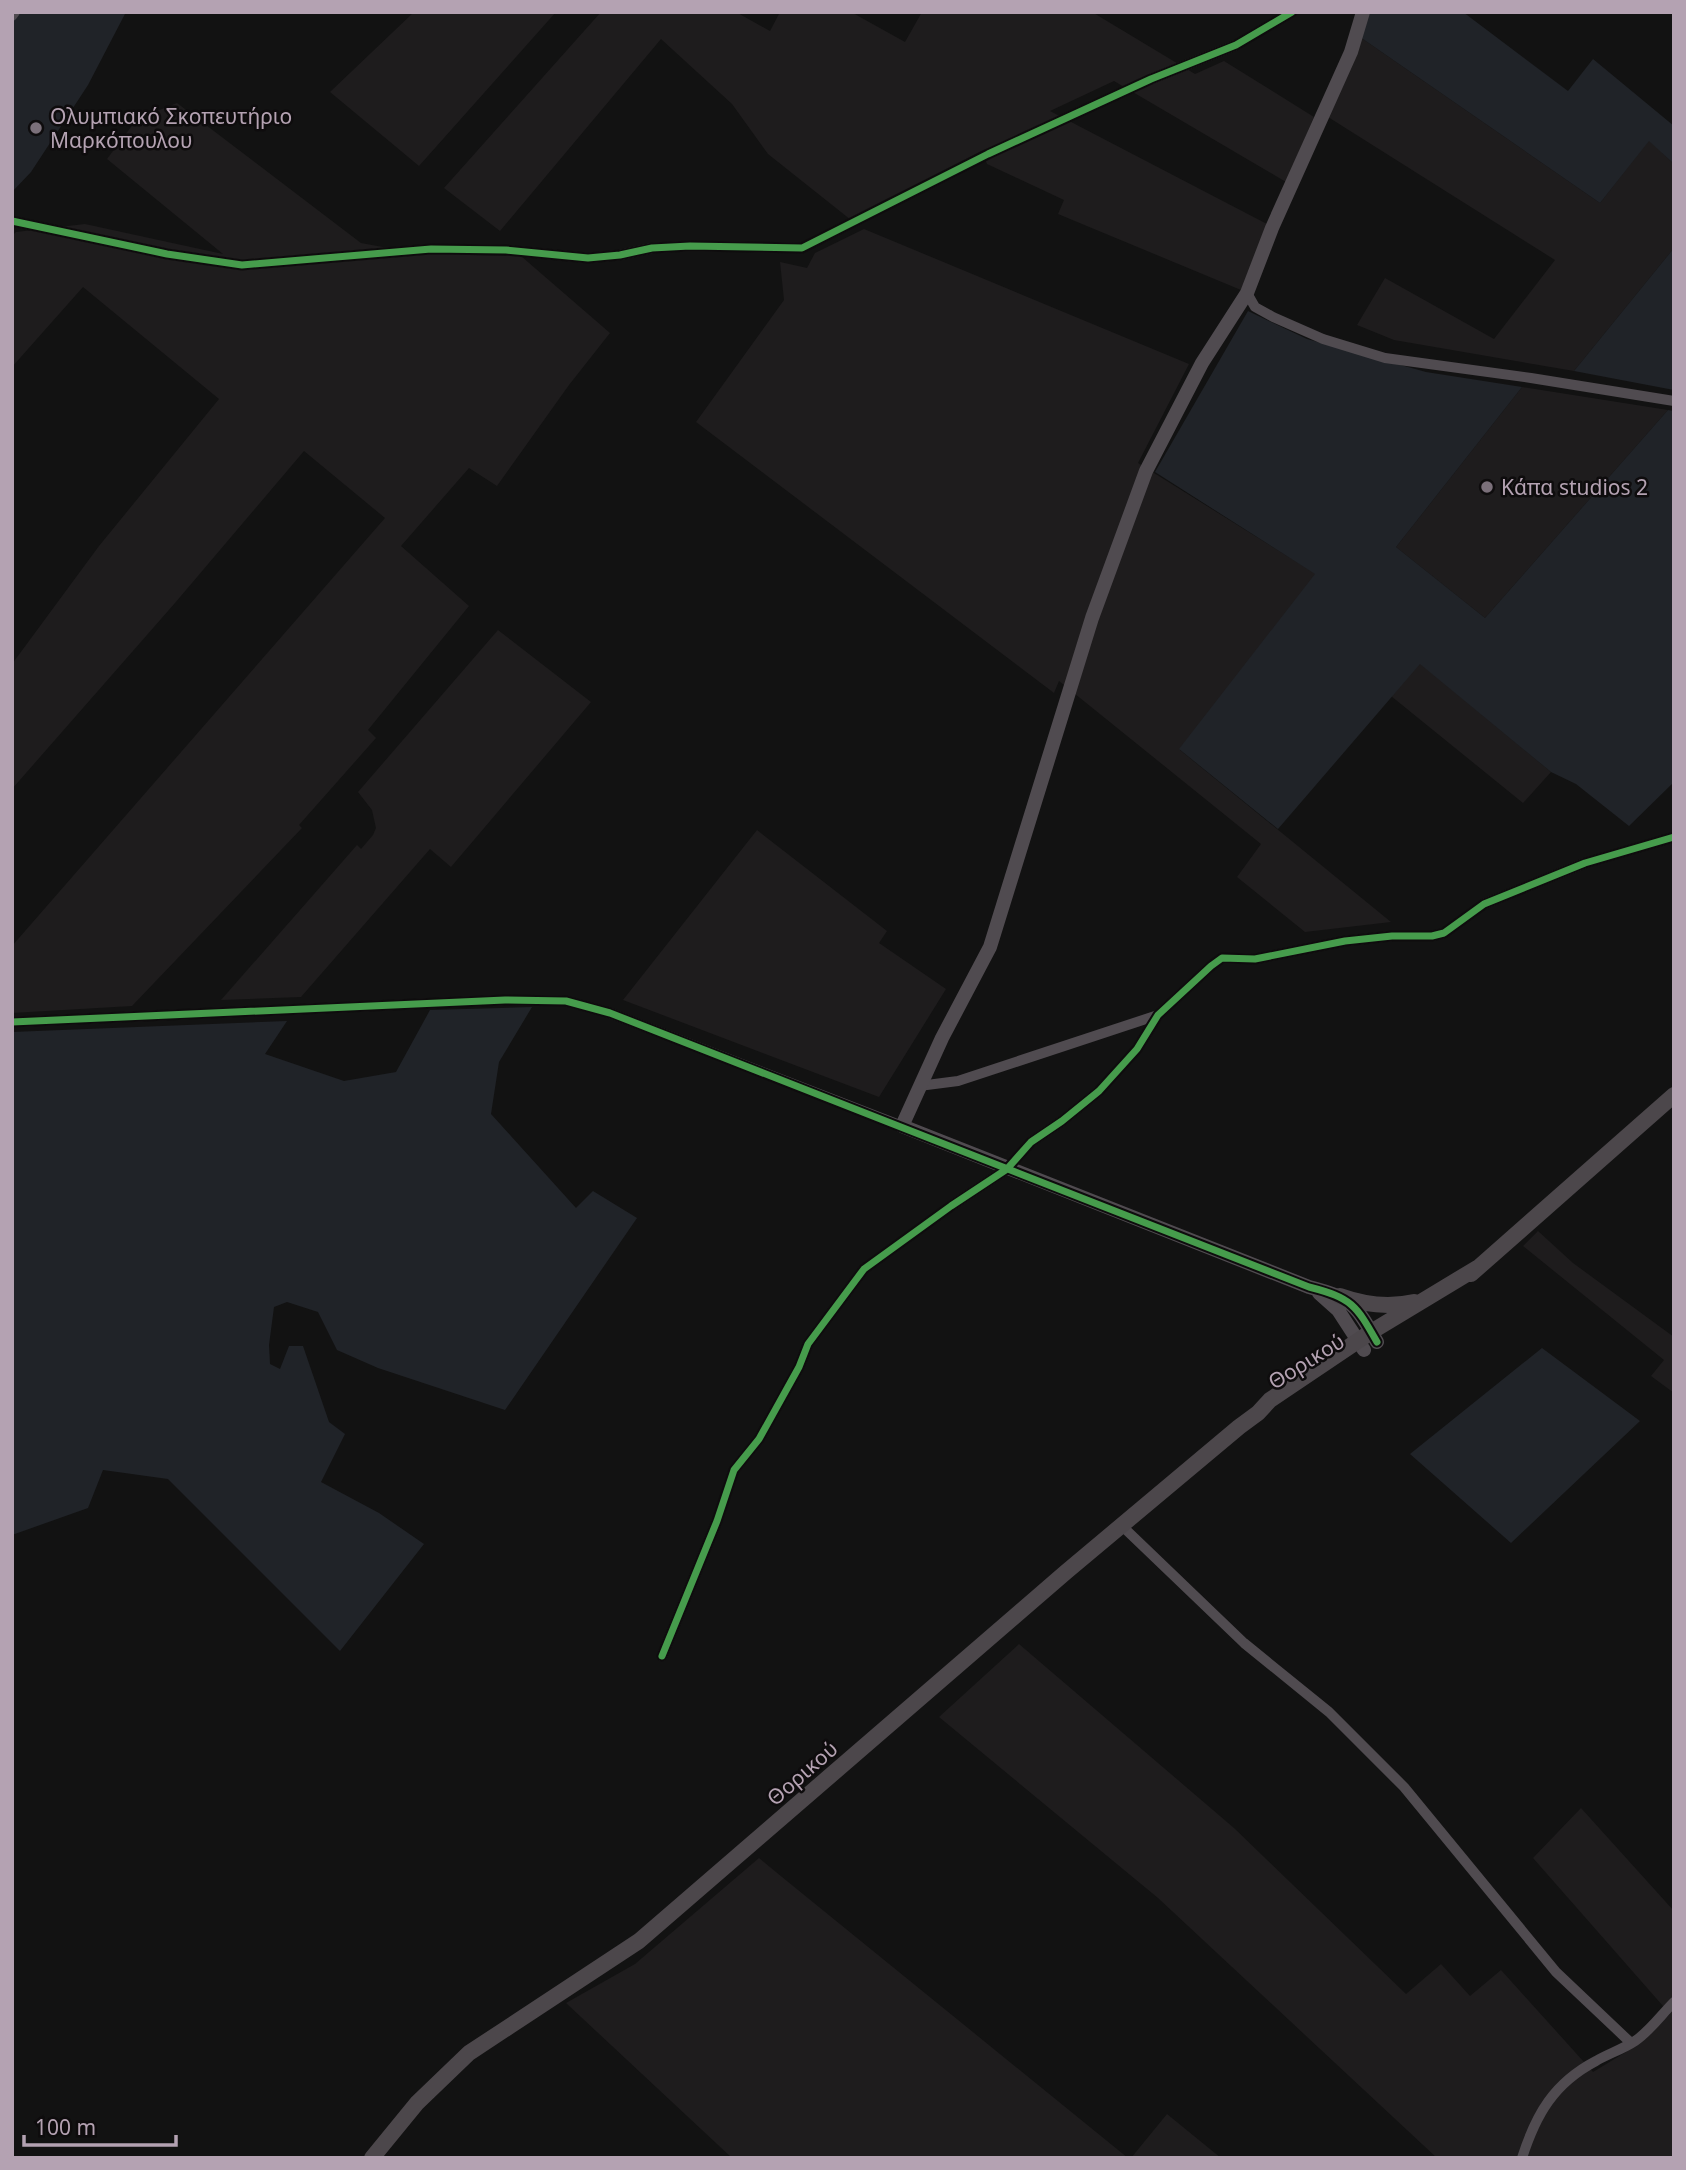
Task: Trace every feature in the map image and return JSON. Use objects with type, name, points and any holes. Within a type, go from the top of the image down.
[{"type":"main road","name":"Θορικού","points":[[372,2158],[417,2103],[461,2060],[639,1941],[1270,1400],[1427,1309],[1674,1095]]},
{"type":"main road","name":"Θορικού","points":[[1368,1341],[1477,1268]]},
{"type":"main road","points":[[1340,1296],[1359,1303],[1390,1306],[1420,1300],[1439,1292]]},
{"type":"street","points":[[12,221],[167,254],[242,264],[431,249],[506,250],[588,258],[652,248],[690,246],[802,248],[988,154],[1151,79],[1236,45],[1292,12]]},
{"type":"street","points":[[902,1126],[990,947],[1092,618],[1146,471],[1202,363],[1247,293],[1272,228],[1350,52],[1363,12]]},
{"type":"street","points":[[1247,293],[1255,307],[1273,317],[1323,339],[1385,358],[1531,377],[1674,401]]},
{"type":"street","points":[[662,1656],[717,1521],[734,1470],[759,1439],[799,1367],[808,1344],[864,1269],[945,1210],[1007,1170],[1031,1142],[1099,1091],[1137,1049],[1158,1015],[1211,966],[1222,958],[1255,959],[1345,941],[1444,933],[1484,904],[1585,863],[1674,837]]},
{"type":"street","points":[[12,1022],[505,999],[566,1001],[610,1013],[902,1126],[1007,1170],[1309,1287],[1340,1296],[1356,1308],[1368,1341]]},
{"type":"street","points":[[919,1087],[958,1082],[1158,1015]]},
{"type":"street","points":[[1309,1287],[1339,1310],[1368,1341]]},
{"type":"street","points":[[1122,1526],[1219,1621],[1329,1712],[1396,1778],[1556,1972],[1631,2043]]},
{"type":"street","points":[[1522,2158],[1538,2116],[1556,2090],[1579,2071],[1642,2036],[1674,2003]]},
{"type":"shaded area","name":"Ολυμπιακό Σκοπευτήριο Μαρκόπουλου","points":[[12,12],[126,12],[88,85],[31,172],[12,192]]},
{"type":"shaded area","points":[[414,12],[556,12],[419,166],[330,92]]},
{"type":"shaded area","points":[[601,12],[736,12],[770,31],[780,12],[851,12],[905,42],[922,12],[1092,12],[1195,74],[1224,61],[1314,117],[1286,182],[1114,81],[1050,111],[1267,224],[1241,290],[1058,214],[1064,200],[987,164],[982,151],[851,220],[768,154],[732,104],[661,39],[500,231],[444,188]]},
{"type":"shaded area","points":[[1367,12],[1463,12],[1568,91],[1593,59],[1674,126],[1674,164],[1649,141],[1600,203],[1360,37]]},
{"type":"shaded area","points":[[1360,37],[1600,203],[1649,140],[1674,164],[1674,248],[1574,371],[1394,340],[1357,325],[1385,278],[1494,339],[1555,260],[1328,117]]},
{"type":"shaded area","points":[[177,103],[361,243],[421,254],[521,256],[610,333],[497,486],[469,468],[401,546],[469,606],[368,730],[376,738],[299,825],[302,828],[132,1006],[12,1013],[12,946],[385,518],[304,451],[12,789],[12,664],[99,546],[219,399],[83,287],[12,367],[12,236],[16,232],[85,224],[223,254],[107,159],[137,119]]},
{"type":"shaded area","points":[[864,229],[1189,364],[1138,463],[1316,574],[1180,750],[1391,922],[1305,932],[1237,877],[1261,844],[1059,681],[1054,693],[696,422],[784,300],[780,262],[807,268],[815,253]]},
{"type":"shaded area","points":[[1674,248],[1674,390],[1574,371]]},
{"type":"shaded area","points":[[1248,311],[1307,339],[1426,372],[1522,387],[1396,547],[1485,618],[1668,410],[1674,411],[1674,782],[1629,826],[1576,784],[1551,772],[1420,664],[1278,829],[1179,749],[1315,574],[1155,472]]},
{"type":"shaded area","points":[[1522,387],[1668,410],[1485,618],[1396,547]]},
{"type":"shaded area","points":[[498,630],[591,702],[451,867],[430,849],[301,997],[221,1000],[357,845],[361,849],[373,835],[376,828],[372,810],[358,792]]},
{"type":"shaded area","points":[[1420,663],[1551,772],[1523,803],[1391,696]]},
{"type":"shaded area","points":[[757,830],[887,931],[879,943],[946,989],[879,1097],[623,1000]]},
{"type":"shaded area","points":[[532,1007],[499,1062],[491,1114],[576,1208],[593,1191],[637,1218],[505,1410],[378,1368],[337,1350],[318,1312],[287,1302],[274,1307],[269,1345],[270,1364],[280,1369],[289,1346],[303,1346],[329,1422],[345,1434],[321,1482],[379,1513],[424,1544],[340,1651],[168,1479],[103,1470],[88,1508],[12,1535],[12,1032],[287,1021],[265,1054],[344,1081],[396,1072],[430,1010]]},
{"type":"shaded area","points":[[1538,1231],[1573,1263],[1674,1337],[1674,1393],[1651,1376],[1664,1360],[1523,1246]]},
{"type":"shaded area","points":[[1542,1348],[1640,1421],[1511,1543],[1410,1454]]},
{"type":"shaded area","points":[[1019,1644],[1234,1828],[1406,1994],[1441,1964],[1470,1996],[1501,1970],[1593,2072],[1626,2052],[1670,2014],[1533,1858],[1581,1808],[1674,1911],[1674,2158],[1437,2158],[1158,1898],[939,1717]]},
{"type":"shaded area","points":[[759,1858],[1128,2158],[732,2158],[566,2003],[635,1964]]},
{"type":"shaded area","points":[[1167,2114],[1221,2158],[1131,2158]]},
{"type":"cycle path","points":[[12,221],[167,254],[242,265],[431,249],[506,250],[588,258],[652,248],[690,246],[802,248],[988,154],[1151,79],[1236,45],[1292,12]]},
{"type":"cycle path","points":[[662,1656],[717,1521],[734,1470],[759,1439],[799,1367],[808,1344],[864,1269],[1007,1169],[1031,1142],[1099,1091],[1137,1049],[1158,1015],[1211,966],[1222,958],[1255,959],[1345,941],[1444,933],[1484,904],[1585,863],[1674,837]]},
{"type":"cycle path","points":[[12,1022],[505,1000],[566,1001],[610,1013],[1335,1295],[1358,1311],[1377,1342]]},
{"type":"place","name":"Ολυμπιακό Σκοπευτήριο Μαρκόπουλου","points":[[36,128]]},
{"type":"place","name":"Κάπα studios 2","points":[[1487,487]]}]
